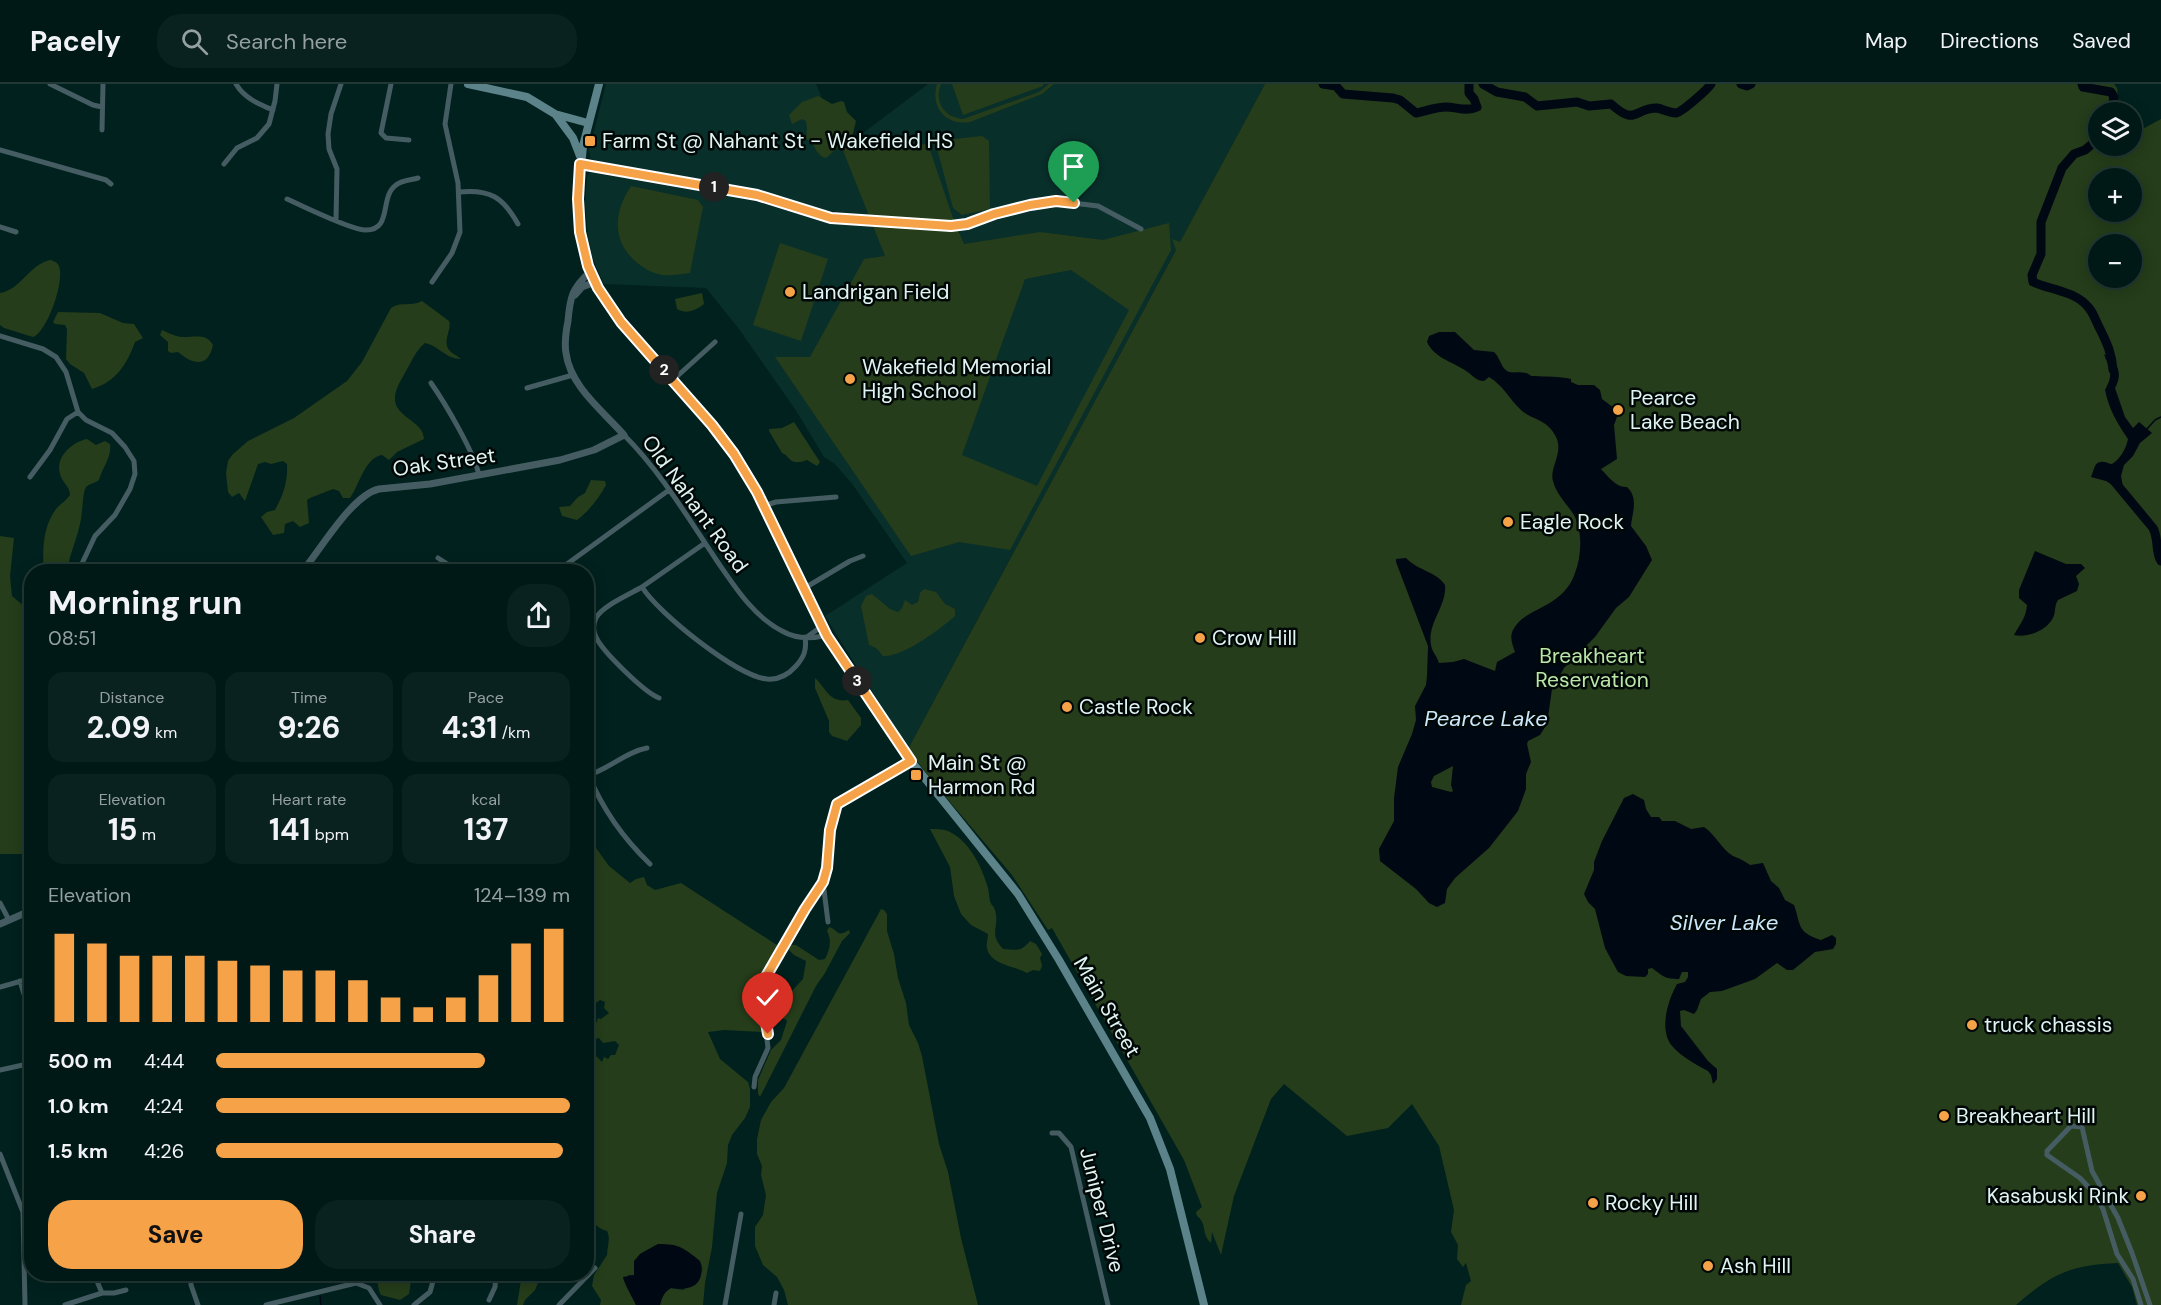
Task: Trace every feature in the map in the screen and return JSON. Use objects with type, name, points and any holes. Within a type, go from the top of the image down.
[{"type":"main road","points":[[468,84],[526,97],[555,114],[587,128]]},
{"type":"main road","points":[[581,161],[599,84]]},
{"type":"main road","points":[[555,114],[568,128],[577,145],[581,161]]},
{"type":"main road","points":[[568,128],[576,132],[587,128]]},
{"type":"main road","name":"Main Street","points":[[581,161],[579,220],[582,243],[590,272],[606,303],[729,446],[750,478],[827,636],[911,761],[1018,894],[1062,965],[1150,1118],[1170,1169],[1204,1305]]},
{"type":"street","points":[[50,84],[93,105],[102,106]]},
{"type":"street","points":[[102,130],[103,84]]},
{"type":"street","points":[[236,84],[240,91],[250,99],[273,110]]},
{"type":"street","points":[[224,164],[237,148],[252,141],[269,124],[277,84]]},
{"type":"street","points":[[336,220],[337,167],[329,149],[328,134],[331,114],[341,84]]},
{"type":"street","points":[[391,84],[381,133],[386,138],[409,140]]},
{"type":"street","points":[[432,282],[452,253],[459,238],[459,192],[445,124],[451,84]]},
{"type":"street","points":[[0,150],[106,180],[111,184]]},
{"type":"street","points":[[581,161],[757,195],[821,216],[844,219],[951,226],[967,224],[1001,212],[1056,201],[1098,206],[1141,230]]},
{"type":"street","points":[[287,199],[362,230],[375,228],[385,216],[388,195],[392,188],[400,182],[418,178]]},
{"type":"street","points":[[459,192],[479,191],[492,195],[505,205],[518,224]]},
{"type":"street","points":[[0,227],[16,232]]},
{"type":"street","name":"Old Nahant Road","points":[[590,272],[574,289],[570,302],[565,344],[566,357],[573,375],[583,390],[648,460],[739,593],[757,612],[780,630],[791,635],[805,638],[827,636]]},
{"type":"street","points":[[570,302],[579,290],[595,282]]},
{"type":"street","points":[[0,336],[43,349],[56,357],[66,372],[78,412],[90,422],[108,429],[131,456],[135,471],[133,483],[117,513],[95,536],[82,564]]},
{"type":"street","points":[[673,380],[715,342]]},
{"type":"street","points":[[527,388],[573,375]]},
{"type":"street","points":[[430,383],[447,408],[479,475]]},
{"type":"street","points":[[30,477],[50,450],[66,419],[78,412]]},
{"type":"street","name":"Oak Street","points":[[311,564],[352,505],[367,493],[379,489],[479,475],[571,457],[600,448],[624,435]]},
{"type":"street","points":[[567,564],[669,490]]},
{"type":"street","points":[[763,506],[776,502],[836,497]]},
{"type":"street","points":[[659,698],[641,687],[599,643],[594,631],[595,620],[601,611],[642,588],[705,543]]},
{"type":"street","points":[[803,590],[850,561],[863,556]]},
{"type":"street","points":[[438,558],[447,564]]},
{"type":"street","points":[[642,588],[656,605],[686,632],[737,666],[762,678],[780,677],[792,670],[806,652],[805,638],[822,626]]},
{"type":"street","points":[[594,773],[634,751],[647,748]]},
{"type":"street","points":[[754,1087],[755,1077],[768,1048],[762,1000],[764,980],[823,882],[827,868],[830,830],[838,803],[911,761]]},
{"type":"street","points":[[594,789],[609,817],[628,842],[650,864]]},
{"type":"street","points":[[823,882],[828,922]]},
{"type":"street","points":[[0,903],[9,920]]},
{"type":"street","points":[[0,924],[24,913]]},
{"type":"street","points":[[0,987],[24,980]]},
{"type":"street","points":[[20,981],[24,994]]},
{"type":"street","points":[[0,1070],[24,1065]]},
{"type":"street","points":[[2141,1305],[2133,1279],[2117,1254],[2103,1209],[2090,1188],[2071,1171],[2047,1155],[2071,1126],[2082,1126],[2092,1171],[2123,1231],[2150,1305]]},
{"type":"street","name":"Juniper Drive","points":[[1052,1133],[1059,1133],[1071,1147],[1108,1305]]},
{"type":"street","points":[[0,1154],[23,1212],[24,1224]]},
{"type":"street","points":[[2090,1188],[2098,1184]]},
{"type":"street","points":[[725,1305],[741,1214]]},
{"type":"street","points":[[2112,1235],[2123,1231]]},
{"type":"street","points":[[25,1305],[27,1281]]},
{"type":"street","points":[[97,1281],[102,1293]]},
{"type":"street","points":[[191,1281],[198,1305]]},
{"type":"street","points":[[414,1305],[430,1292],[433,1281]]},
{"type":"street","points":[[489,1300],[495,1289],[496,1281]]},
{"type":"street","points":[[559,1305],[582,1281]]},
{"type":"street","points":[[266,1305],[356,1283],[369,1288],[380,1305]]},
{"type":"street","points":[[65,1305],[102,1293],[126,1290]]},
{"type":"street","points":[[774,1305],[776,1293]]},
{"type":"shaded area","points":[[606,84],[816,84],[869,215],[828,211],[751,188],[595,161],[591,159],[589,151]]},
{"type":"shaded area","points":[[928,84],[1265,84],[908,749],[825,616],[907,563],[853,485],[835,464],[824,457],[797,412],[739,329],[706,288],[604,284],[593,259],[588,237],[585,204],[587,176],[590,172],[737,196],[830,223],[874,226],[894,280],[960,233],[954,221],[843,148]]},
{"type":"green space","points":[[937,84],[941,84],[939,97],[942,108],[956,118],[963,119],[1039,92],[1049,84],[1054,84],[1042,94],[970,122],[961,122],[947,118],[938,107],[935,92]]},
{"type":"green space","points":[[952,84],[1043,84],[1043,86],[963,115]]},
{"type":"green space","name":"Breakheart Reservation","points":[[1265,84],[2114,84],[2117,88],[2119,102],[2088,102],[2088,156],[2142,156],[2142,129],[2161,119],[2161,1305],[2137,1305],[2132,1287],[2118,1263],[2087,1266],[2062,1273],[2040,1286],[2016,1305],[1461,1305],[1466,1285],[1471,1281],[1466,1263],[1463,1267],[1457,1259],[1458,1245],[1451,1232],[1454,1210],[1439,1146],[1412,1104],[1388,1128],[1347,1136],[1284,1084],[1271,1099],[1234,1196],[1221,1255],[1212,1232],[1211,1243],[1196,1215],[1202,1207],[1184,1160],[1052,928],[1048,930],[1012,875],[908,749],[1176,250],[1172,239],[1180,242]]},
{"type":"green space","points":[[818,96],[832,104],[844,102],[847,112],[856,121],[853,134],[826,158],[822,157],[812,143],[806,139],[806,121],[802,119],[792,124],[789,115],[802,102]]},
{"type":"green space","points":[[982,136],[989,141],[990,209],[962,215],[953,208],[935,141]]},
{"type":"green space","points":[[928,144],[964,244],[1040,232],[1103,240],[1169,223],[1171,250],[1010,550],[959,542],[911,556],[775,357],[810,357],[864,259],[885,256],[842,148]],"holes":[[[1071,270],[1129,310],[1037,486],[962,455],[1025,279]]]},
{"type":"green space","points":[[631,186],[698,200],[703,207],[690,273],[662,275],[654,273],[639,265],[626,251],[618,233],[618,224],[621,205]]},
{"type":"green space","name":"Landrigan Field","points":[[780,243],[828,259],[801,341],[753,325]]},
{"type":"green space","points":[[51,260],[59,266],[59,283],[54,305],[44,326],[33,337],[4,328],[0,325],[0,293],[14,287],[37,266]]},
{"type":"green space","points":[[702,293],[704,304],[695,310],[688,312],[677,309],[675,299]]},
{"type":"green space","points":[[422,301],[449,321],[447,346],[461,359],[451,357],[425,343],[417,352],[399,384],[395,394],[396,404],[399,410],[423,433],[424,439],[397,452],[389,460],[382,455],[376,457],[367,466],[350,498],[343,498],[339,491],[333,489],[310,498],[307,500],[309,523],[300,527],[293,521],[285,524],[284,533],[273,535],[261,517],[275,510],[278,505],[286,482],[287,464],[283,461],[258,464],[245,501],[239,493],[232,497],[228,492],[226,473],[228,461],[248,441],[294,418],[347,381],[362,362],[391,308]]},
{"type":"green space","points":[[58,312],[100,313],[123,323],[134,324],[143,338],[135,342],[124,365],[114,377],[92,389],[84,373],[66,359],[67,329],[65,325],[53,322]]},
{"type":"green space","points":[[162,330],[181,337],[207,338],[213,345],[211,353],[199,362],[178,352],[171,353],[168,351],[168,342],[160,335]]},
{"type":"green space","points":[[794,422],[820,462],[817,466],[807,460],[795,462],[791,460],[782,453],[769,431],[769,429],[782,428]]},
{"type":"green space","points":[[87,439],[96,445],[105,441],[110,444],[108,458],[99,480],[85,489],[80,526],[68,564],[44,564],[43,547],[48,523],[56,509],[70,495],[60,474],[60,462],[66,451]]},
{"type":"green space","points":[[591,480],[605,481],[606,485],[593,504],[577,520],[562,516],[559,507],[570,506],[585,493]]},
{"type":"green space","points":[[0,536],[14,538],[10,576],[12,596],[24,606],[24,854],[0,854]]},
{"type":"green space","points":[[924,589],[936,592],[945,604],[955,609],[955,616],[911,647],[892,655],[883,656],[876,648],[869,645],[861,606],[866,596],[872,594],[890,609],[898,612],[905,600],[912,605],[918,602],[920,593]]},
{"type":"green space","points":[[815,678],[832,697],[848,700],[861,718],[861,725],[847,741],[832,736],[829,732],[829,721],[815,688]]},
{"type":"green space","points":[[930,829],[948,831],[956,835],[968,847],[982,872],[990,901],[995,910],[996,939],[1003,949],[1021,949],[1030,941],[1036,944],[1042,954],[1040,971],[1033,970],[1027,973],[998,962],[989,954],[988,934],[971,925],[961,914],[954,896],[950,867]]},
{"type":"green space","points":[[594,845],[609,866],[630,883],[644,877],[647,885],[655,890],[681,883],[780,947],[765,971],[758,991],[762,1032],[724,1030],[708,1032],[720,1059],[748,1082],[750,1107],[728,1145],[727,1163],[717,1193],[703,1305],[660,1305],[663,1297],[671,1288],[683,1290],[695,1281],[701,1274],[702,1267],[700,1261],[695,1257],[658,1244],[640,1254],[634,1275],[628,1275],[628,1288],[636,1305],[600,1305],[601,1300],[592,1286],[594,1275],[607,1255],[609,1240],[607,1231],[594,1224],[594,1055],[602,1062],[604,1057],[608,1059],[611,1055],[615,1055],[619,1045],[615,1041],[603,1043],[599,1038],[595,1039],[594,1026],[598,1018],[601,1019],[609,1013],[604,1008],[605,1002],[600,1000],[594,1004]]},
{"type":"green space","points":[[881,909],[887,914],[887,931],[906,1003],[909,1025],[922,1056],[939,1144],[948,1172],[961,1238],[978,1305],[788,1305],[777,1277],[763,1265],[755,1246],[755,1227],[763,1215],[766,1195],[761,1175],[762,1166],[757,1154],[761,1120],[771,1102],[784,1088]]},
{"type":"green space","points":[[829,927],[840,933],[849,930],[850,933],[842,941],[816,986],[760,1097],[758,1080],[771,1050],[781,1040],[787,1021],[780,1018],[769,1007],[767,991],[773,989],[788,995],[803,979],[806,961],[788,949],[790,945],[796,945],[819,960],[825,959],[830,945],[827,931]]},
{"type":"green space","points":[[377,1281],[411,1281],[409,1294],[400,1300],[381,1295]]},
{"type":"green space","points":[[521,1281],[539,1281],[523,1305],[517,1305]]},
{"type":"water","name":"Pearce Lake","points":[[1439,332],[1455,332],[1474,350],[1494,352],[1507,371],[1528,373],[1532,376],[1571,379],[1571,382],[1578,385],[1594,385],[1600,390],[1602,399],[1614,408],[1617,417],[1614,425],[1617,459],[1601,469],[1616,484],[1627,487],[1631,491],[1634,506],[1631,526],[1646,546],[1652,560],[1629,597],[1616,608],[1595,637],[1564,668],[1552,689],[1547,724],[1540,735],[1528,741],[1527,744],[1531,762],[1526,774],[1526,789],[1518,811],[1489,848],[1455,878],[1447,889],[1445,903],[1437,907],[1429,903],[1416,889],[1380,861],[1379,849],[1394,821],[1398,767],[1412,734],[1416,720],[1415,706],[1426,685],[1427,676],[1428,646],[1396,559],[1406,558],[1437,577],[1445,585],[1445,593],[1431,637],[1432,647],[1439,663],[1464,659],[1495,671],[1497,662],[1515,652],[1511,636],[1518,622],[1553,601],[1569,585],[1577,566],[1580,534],[1576,518],[1554,485],[1552,476],[1558,455],[1558,443],[1553,431],[1521,410],[1499,384],[1489,377],[1484,381],[1478,380],[1438,355],[1427,342],[1429,336]],"holes":[[[1453,766],[1451,785],[1453,791],[1451,792],[1432,787],[1431,782],[1434,776]]]},
{"type":"water","points":[[2104,354],[2113,360],[2118,368],[2119,378],[2115,388],[2125,417],[2133,428],[2139,422],[2152,433],[2140,443],[2133,456],[2124,465],[2121,476],[2123,487],[2120,490],[2106,481],[2091,477],[2098,463],[2112,464],[2118,459],[2128,439],[2114,416],[2105,390],[2110,372]]},
{"type":"water","points":[[2035,551],[2066,564],[2081,564],[2085,568],[2076,576],[2079,584],[2077,591],[2058,600],[2053,618],[2046,627],[2030,634],[2014,635],[2024,617],[2027,605],[2019,598],[2019,590]]},
{"type":"water","name":"Silver Lake","points":[[1633,794],[1644,800],[1651,817],[1659,817],[1662,821],[1675,821],[1691,829],[1704,827],[1733,856],[1750,865],[1763,863],[1771,881],[1779,888],[1785,900],[1794,905],[1803,930],[1821,940],[1832,935],[1836,938],[1833,949],[1815,952],[1793,970],[1787,970],[1777,963],[1755,979],[1722,991],[1710,992],[1701,999],[1694,1014],[1684,1010],[1680,1011],[1681,1026],[1717,1069],[1717,1079],[1713,1084],[1708,1071],[1677,1051],[1668,1040],[1666,1033],[1665,1024],[1670,998],[1677,984],[1685,982],[1688,972],[1682,972],[1679,979],[1667,978],[1652,968],[1648,969],[1645,977],[1626,976],[1618,972],[1605,948],[1595,909],[1584,894],[1602,841],[1624,798]]},
{"type":"water","points":[[658,1244],[677,1246],[690,1253],[700,1261],[701,1276],[699,1281],[691,1287],[671,1288],[664,1295],[660,1305],[636,1305],[623,1277],[634,1275],[634,1261],[640,1254]]},
{"type":"waterway","points":[[1323,84],[1336,86],[1343,94],[1400,100],[1416,113],[1442,107],[1465,109],[1477,107],[1469,93],[1469,84]]},
{"type":"waterway","points":[[1483,84],[1497,92],[1525,97],[1537,106],[1577,102],[1589,106],[1611,104],[1619,111],[1631,115],[1657,108],[1676,113],[1711,84]]},
{"type":"waterway","points":[[1741,84],[1747,86],[1751,84]]},
{"type":"waterway","points":[[2082,84],[2083,87],[2111,92],[2114,97],[2113,102]]},
{"type":"waterway","points":[[2088,147],[2074,154],[2062,168],[2041,222],[2041,254],[2032,275],[2033,282],[2070,294],[2084,302],[2094,315],[2107,344],[2113,370]]},
{"type":"waterway","points":[[2146,430],[2161,417]]},
{"type":"waterway","points":[[2114,481],[2153,528],[2161,561]]},
{"type":"waterway","points":[[320,1296],[321,1305]]},
{"type":"place","name":"Farm St @ Nahant St - Wakefield HS","points":[[590,141]]},
{"type":"place","name":"Landrigan Field","points":[[790,292]]},
{"type":"place","name":"Wakefield Memorial High School","points":[[850,379]]},
{"type":"place","name":"Pearce Lake Beach","points":[[1618,410]]},
{"type":"place","name":"Eagle Rock","points":[[1508,522]]},
{"type":"place","name":"Crow Hill","points":[[1200,638]]},
{"type":"place","name":"Castle Rock","points":[[1067,707]]},
{"type":"place","name":"Main St @ Harmon Rd","points":[[916,775]]},
{"type":"place","name":"truck chassis","points":[[1972,1025]]},
{"type":"place","name":"Breakheart Hill","points":[[1944,1116]]},
{"type":"place","name":"Kasabuski Rink","points":[[2141,1196]]},
{"type":"place","name":"Rocky Hill","points":[[1593,1203]]},
{"type":"place","name":"Ash Hill","points":[[1708,1266]]},
{"type":"route","points":[[768,1034],[762,1000],[764,980],[823,882],[827,868],[830,830],[837,804],[911,761],[827,636],[750,478],[724,439],[606,303],[590,272],[580,232],[578,199],[580,164],[757,195],[831,218],[951,226],[967,224],[1007,210],[1046,202],[1074,203]]}]
